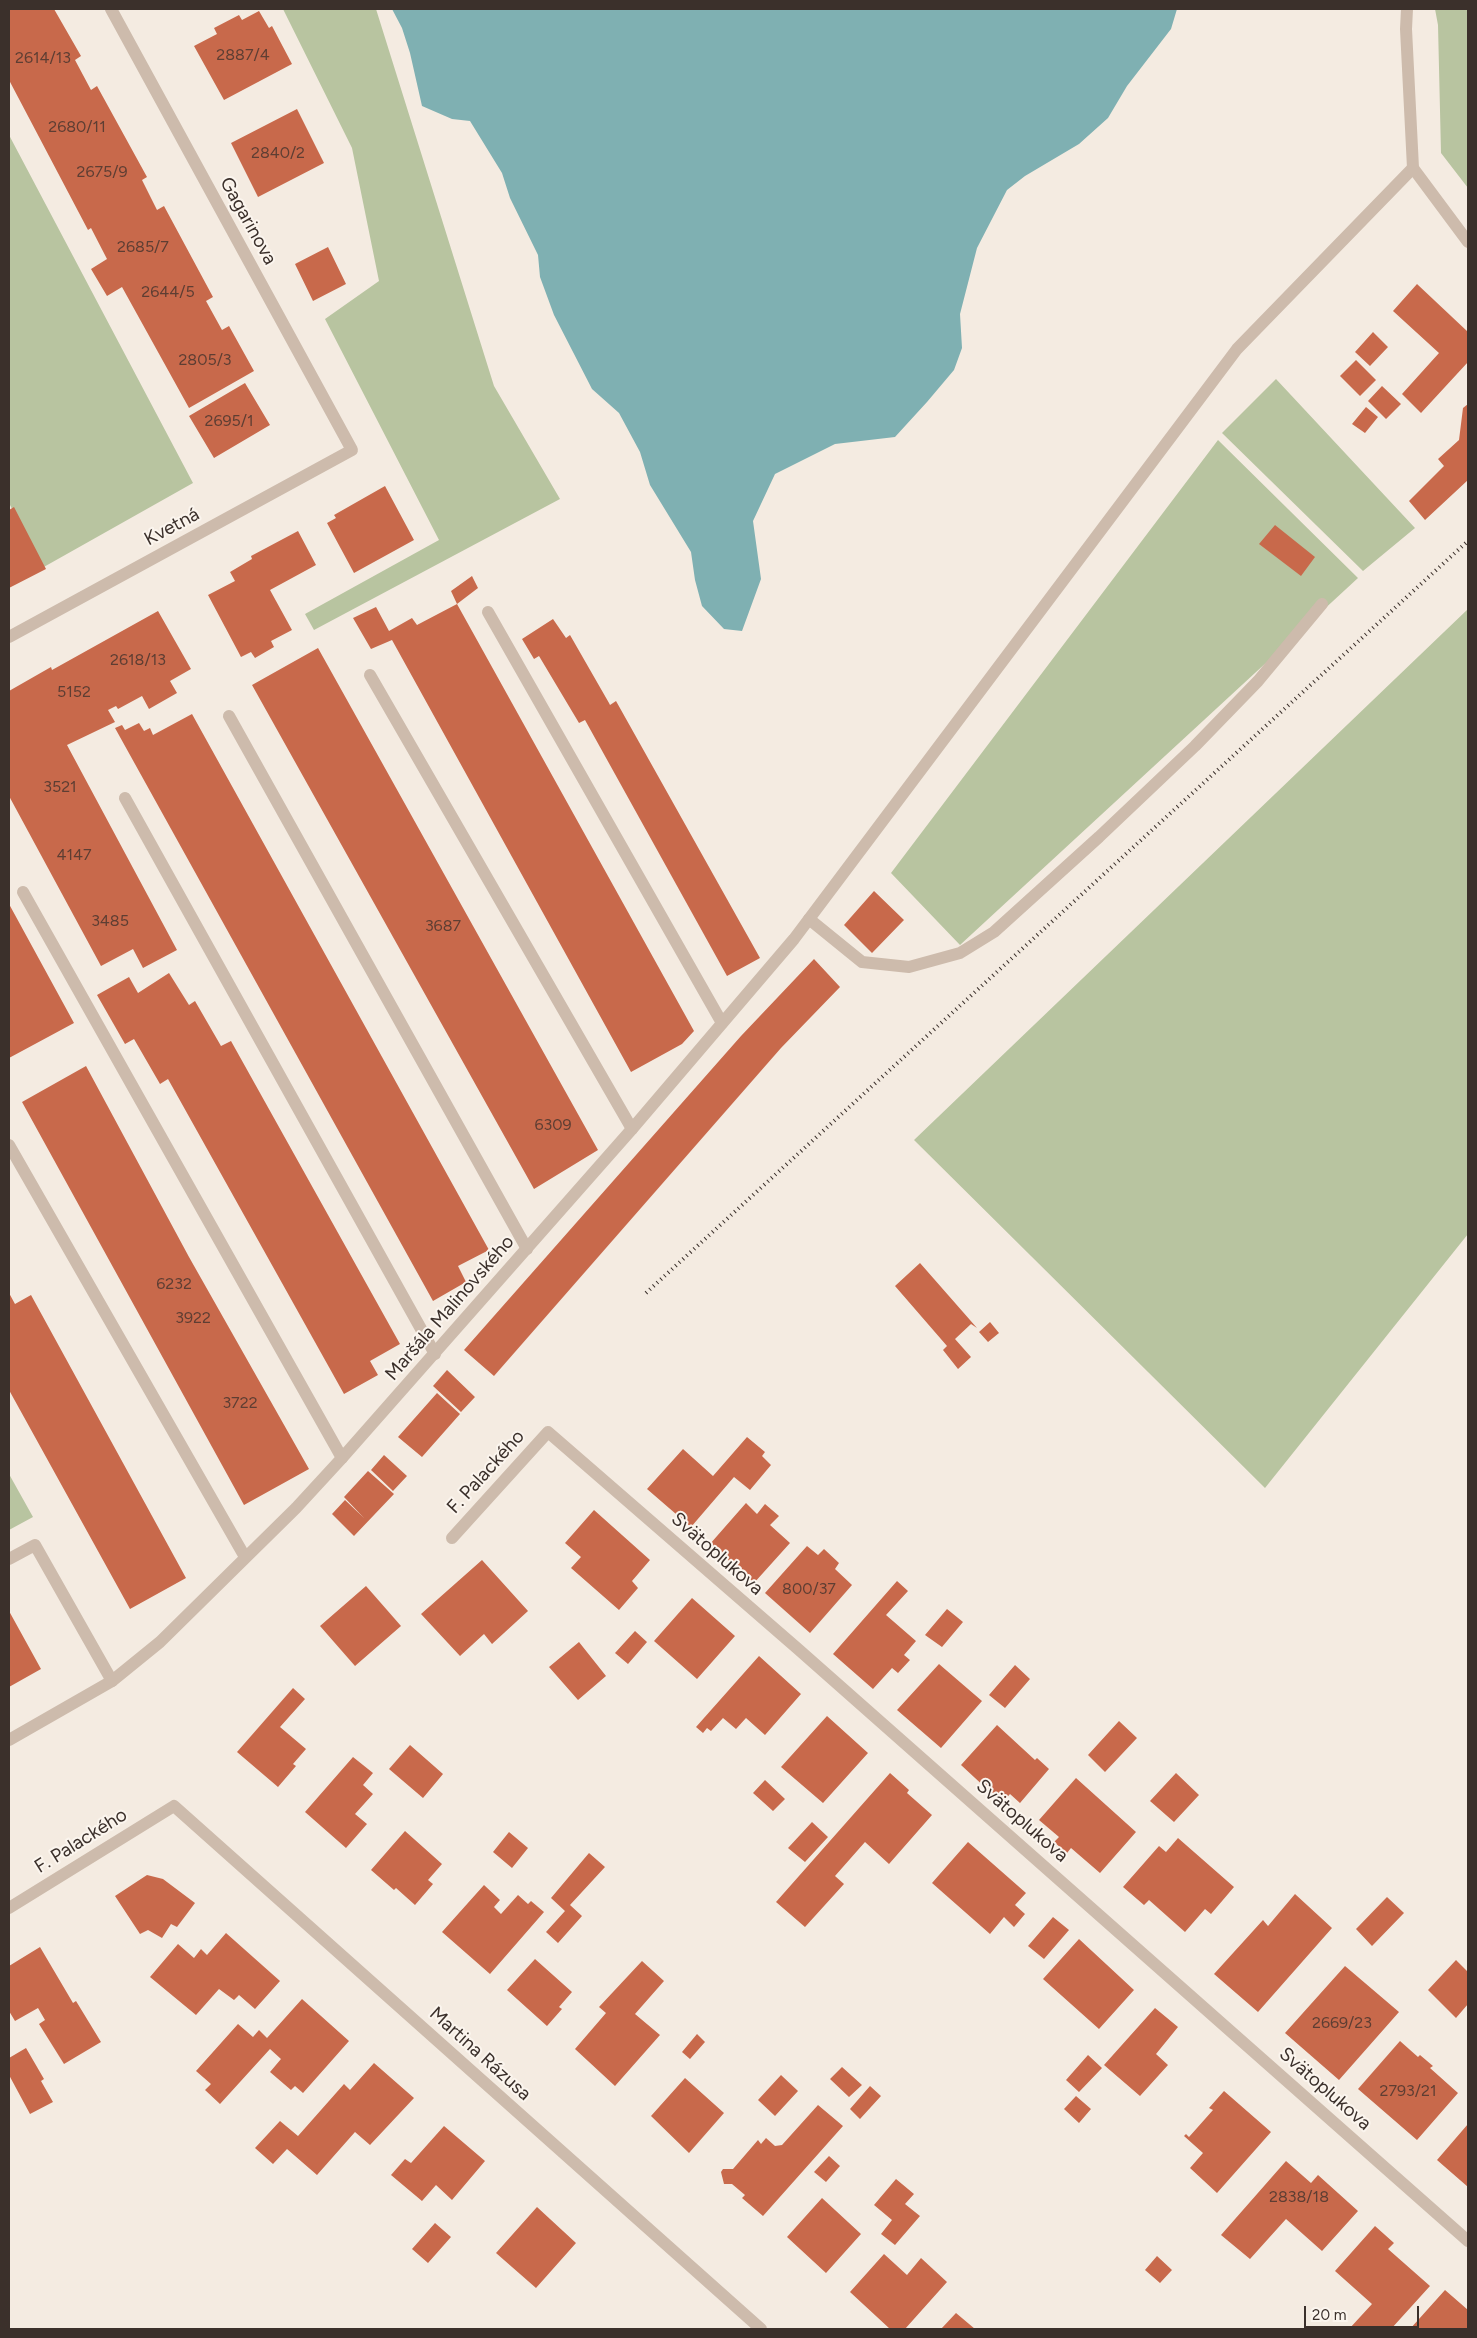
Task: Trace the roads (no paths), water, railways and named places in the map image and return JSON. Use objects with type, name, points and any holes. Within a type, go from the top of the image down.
[{"type":"street","name":"Gagarinova","points":[[111,9],[352,450]]},
{"type":"street","points":[[1407,9],[1406,29],[1414,168],[1468,242]]},
{"type":"street","name":"Maršála Malinovského","points":[[9,1740],[112,1681],[160,1642],[296,1508],[435,1354],[632,1129],[794,939],[1237,349],[1414,168]]},
{"type":"street","name":"Kvetná","points":[[9,637],[352,450]]},
{"type":"street","points":[[809,919],[862,962],[908,967],[960,953],[980,941],[994,932],[1099,838],[1195,746],[1258,681],[1322,604]]},
{"type":"street","points":[[488,612],[722,1023]]},
{"type":"street","points":[[370,674],[632,1129]]},
{"type":"street","points":[[229,716],[527,1249]]},
{"type":"street","points":[[126,798],[435,1354]]},
{"type":"street","points":[[23,892],[342,1458]]},
{"type":"street","points":[[9,1145],[245,1557]]},
{"type":"street","name":"F. Palackého","points":[[452,1538],[548,1432]]},
{"type":"street","name":"Svätoplukova","points":[[548,1432],[798,1648],[1468,2241]]},
{"type":"street","points":[[9,1559],[35,1545],[112,1681]]},
{"type":"street","name":"F. Palackého","points":[[9,1908],[174,1806]]},
{"type":"street","name":"Martina Rázusa","points":[[174,1806],[761,2329]]},
{"type":"water","points":[[392,9],[1177,9],[1171,29],[1127,86],[1108,118],[1079,144],[1025,176],[1007,190],[977,248],[960,314],[962,348],[954,370],[927,402],[895,437],[835,444],[775,474],[753,521],[761,579],[742,631],[724,629],[702,606],[695,580],[691,552],[650,485],[640,452],[619,413],[592,389],[554,315],[540,277],[538,255],[510,198],[502,173],[470,121],[452,119],[422,106],[410,53],[402,28]]},
{"type":"railway","points":[[646,1293],[1468,541]]}]
